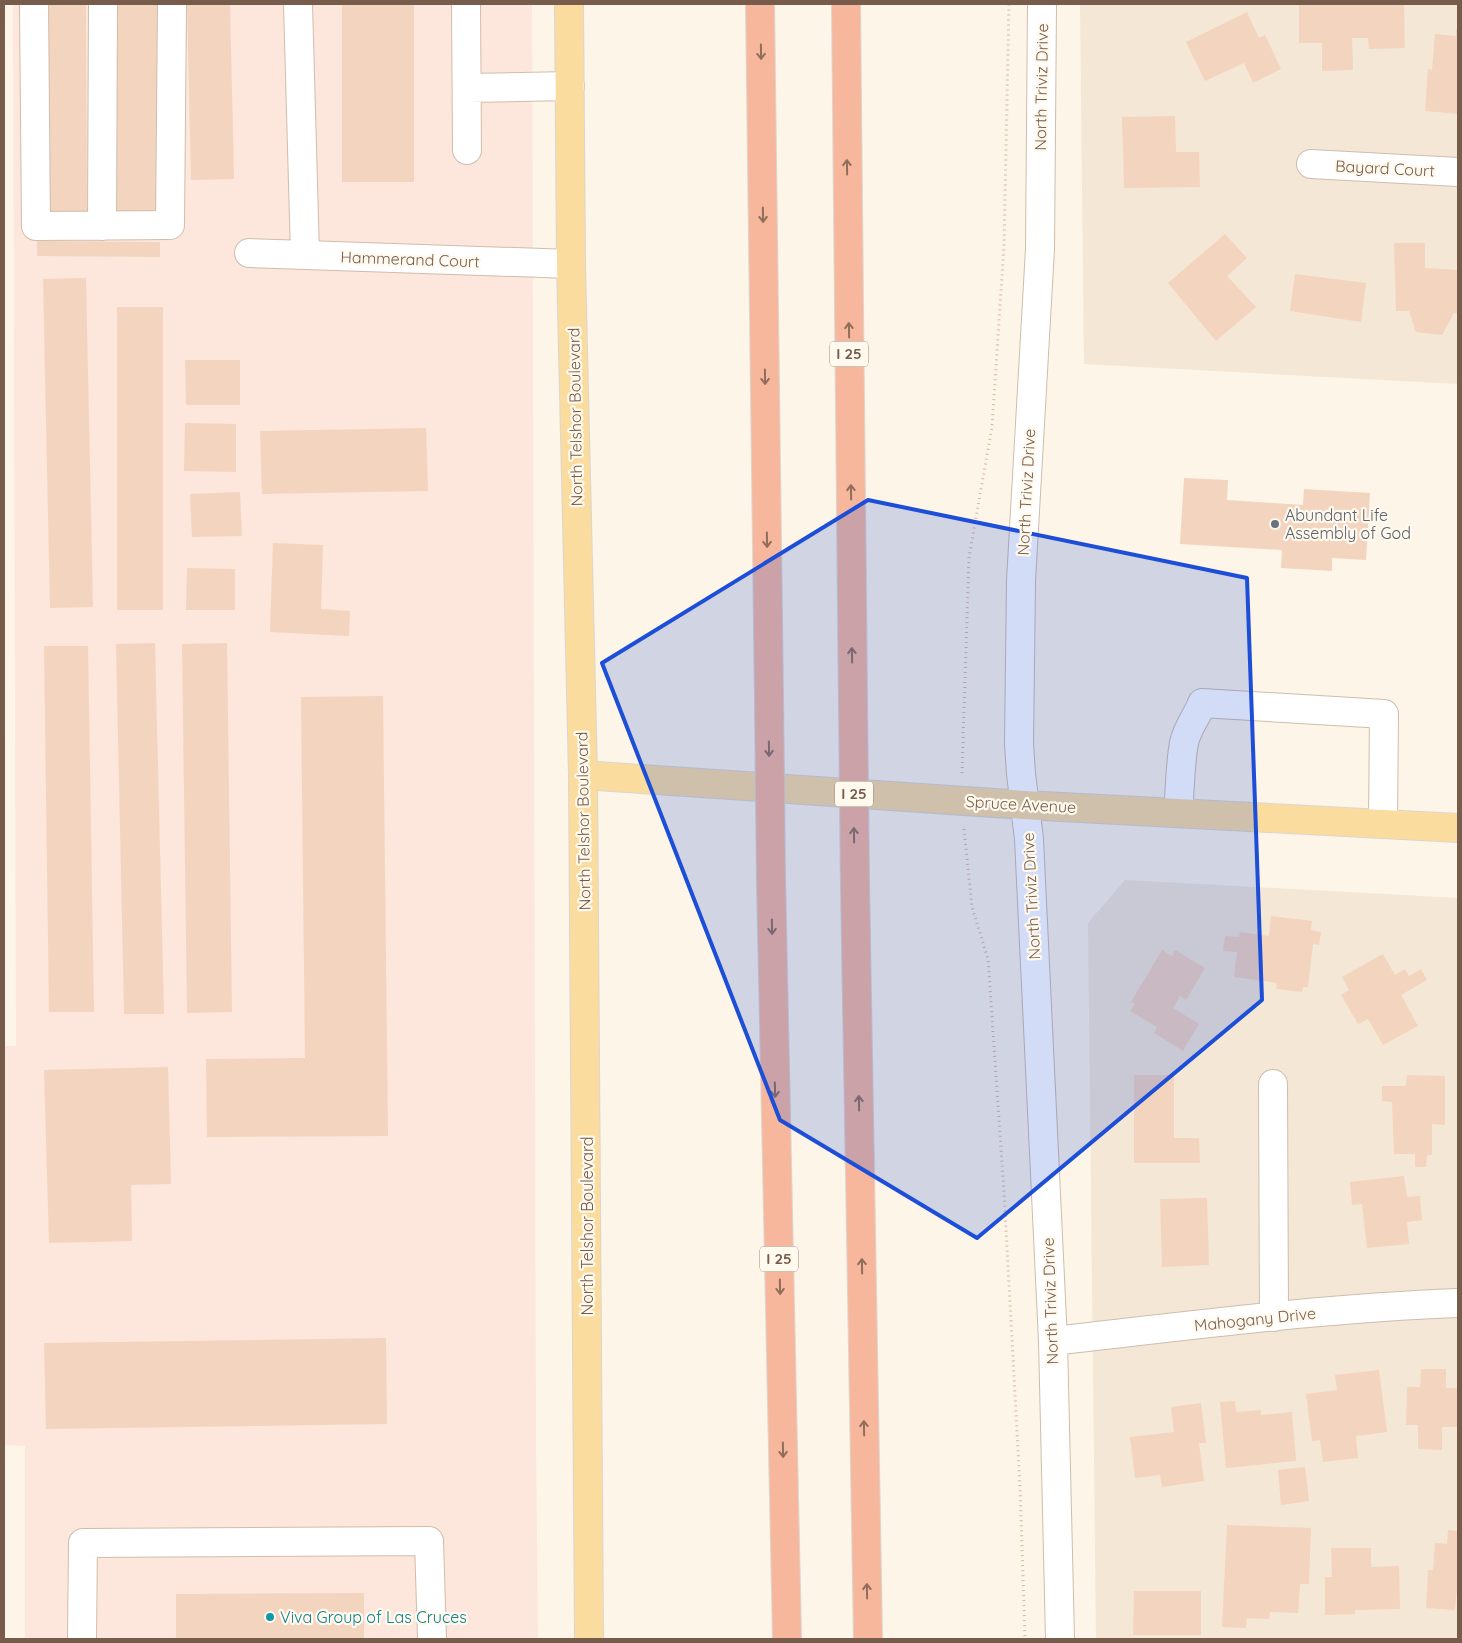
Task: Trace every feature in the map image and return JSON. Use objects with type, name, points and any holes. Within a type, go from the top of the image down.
[{"type":"highway","name":"I 25","points":[[760,4],[771,879],[787,1639]]},
{"type":"highway","name":"I 25","points":[[846,4],[855,884],[868,1639]]},
{"type":"main road","name":"North Telshor Boulevard","points":[[569,4],[571,264],[584,775],[590,1639]]},
{"type":"main road","name":"Spruce Avenue","points":[[584,775],[1024,805],[1458,828]]},
{"type":"street","points":[[34,4],[36,226],[170,225],[172,4]]},
{"type":"street","points":[[102,226],[103,4]]},
{"type":"street","points":[[298,4],[305,255]]},
{"type":"street","points":[[466,4],[467,150]]},
{"type":"street","name":"North Triviz Drive","points":[[1042,4],[1040,249],[1021,581],[1019,744],[1029,839],[1052,1341],[1060,1639]]},
{"type":"street","points":[[467,88],[570,86]]},
{"type":"street","name":"Bayard Court","points":[[1311,164],[1458,172]]},
{"type":"street","name":"Hammerand Court","points":[[249,253],[571,264]]},
{"type":"street","points":[[1178,813],[1184,742],[1202,703],[1384,714],[1382,824]]},
{"type":"street","points":[[1272,1084],[1274,1317]]},
{"type":"street","name":"Mahogany Drive","points":[[1052,1341],[1370,1307],[1458,1303]]},
{"type":"street","points":[[82,1639],[83,1543],[428,1542],[432,1639]]},
{"type":"highlighted area","points":[[868,500],[1247,578],[1262,1000],[977,1238],[780,1120],[602,663]]},
{"type":"shaded area","points":[[13,4],[532,4],[538,1639],[25,1639],[25,1446],[4,1445],[4,1046],[16,1046]]},
{"type":"shaded area","points":[[1080,4],[1458,4],[1458,384],[1084,364]]},
{"type":"shaded area","points":[[1125,880],[1458,898],[1458,1639],[1096,1639],[1088,923]]},
{"type":"building","points":[[43,4],[86,4],[87,216],[46,217]]},
{"type":"building","points":[[113,4],[157,4],[159,217],[114,217]]},
{"type":"building","points":[[187,4],[230,4],[234,179],[191,180]]},
{"type":"building","points":[[342,4],[414,4],[414,182],[342,182]]},
{"type":"building","points":[[1299,4],[1404,4],[1405,48],[1369,49],[1368,38],[1352,38],[1353,70],[1322,71],[1322,43],[1299,43]]},
{"type":"building","points":[[1247,12],[1259,38],[1265,35],[1281,69],[1253,83],[1244,63],[1205,81],[1186,42]]},
{"type":"building","points":[[1456,29],[1458,29],[1458,114],[1425,111],[1428,69],[1432,70],[1435,34],[1456,36]]},
{"type":"building","points":[[1175,116],[1176,152],[1199,152],[1200,187],[1124,188],[1122,117]]},
{"type":"building","points":[[1225,234],[1247,258],[1227,276],[1256,307],[1216,341],[1168,283]]},
{"type":"building","points":[[37,241],[160,242],[160,257],[37,256]]},
{"type":"building","points":[[1394,243],[1425,243],[1425,268],[1458,270],[1458,313],[1454,313],[1442,335],[1416,332],[1409,311],[1396,311]]},
{"type":"building","points":[[1295,274],[1366,283],[1361,322],[1290,311]]},
{"type":"building","points":[[86,278],[93,607],[50,608],[43,279]]},
{"type":"building","points":[[117,307],[163,307],[163,610],[117,610]]},
{"type":"building","points":[[185,360],[240,360],[240,405],[186,405]]},
{"type":"building","points":[[185,423],[236,424],[236,472],[184,471]]},
{"type":"building","points":[[426,428],[428,491],[262,494],[260,431]]},
{"type":"building","name":"Abundant Life Assembly of God","points":[[1184,478],[1228,480],[1227,500],[1303,505],[1304,489],[1370,493],[1366,560],[1332,558],[1332,571],[1281,568],[1282,550],[1180,544]]},
{"type":"building","points":[[240,492],[242,536],[192,537],[190,494]]},
{"type":"building","points":[[273,543],[323,545],[321,609],[350,611],[349,636],[270,632]]},
{"type":"building","points":[[187,568],[235,569],[235,610],[186,610]]},
{"type":"building","points":[[155,643],[164,1014],[124,1014],[116,644]]},
{"type":"building","points":[[227,643],[232,1012],[187,1013],[182,644]]},
{"type":"building","points":[[44,646],[88,646],[94,1012],[49,1012]]},
{"type":"building","points":[[383,696],[388,1136],[207,1137],[206,1059],[305,1058],[301,697]]},
{"type":"building","points":[[1271,916],[1312,921],[1311,930],[1321,932],[1319,945],[1313,944],[1308,987],[1303,987],[1302,992],[1276,989],[1277,983],[1234,977],[1237,952],[1223,951],[1225,936],[1239,937],[1240,932],[1269,936]]},
{"type":"building","points":[[1162,950],[1172,956],[1175,950],[1205,968],[1186,1000],[1180,996],[1173,1008],[1199,1024],[1183,1051],[1154,1033],[1157,1027],[1130,1011],[1135,1004],[1131,1002]]},
{"type":"building","points":[[1383,954],[1395,975],[1405,969],[1409,976],[1421,969],[1427,980],[1401,995],[1418,1026],[1383,1045],[1368,1019],[1358,1024],[1341,995],[1349,990],[1342,977]]},
{"type":"building","points":[[168,1067],[171,1184],[131,1185],[132,1241],[49,1243],[44,1070]]},
{"type":"building","points":[[1134,1075],[1174,1075],[1174,1138],[1199,1138],[1200,1163],[1134,1163]]},
{"type":"building","points":[[1407,1075],[1445,1076],[1445,1125],[1432,1124],[1432,1155],[1427,1155],[1426,1167],[1415,1167],[1415,1154],[1394,1154],[1392,1102],[1382,1101],[1382,1086],[1406,1086]]},
{"type":"building","points":[[1404,1176],[1407,1197],[1420,1196],[1422,1220],[1407,1222],[1409,1244],[1367,1248],[1362,1204],[1352,1205],[1350,1182]]},
{"type":"building","points":[[1207,1198],[1209,1265],[1162,1267],[1160,1199]]},
{"type":"building","points":[[386,1338],[387,1424],[46,1429],[44,1343]]},
{"type":"building","points":[[1421,1369],[1446,1369],[1446,1388],[1458,1388],[1458,1427],[1442,1427],[1442,1450],[1418,1449],[1418,1425],[1406,1425],[1407,1387],[1420,1387]]},
{"type":"building","points":[[1379,1370],[1387,1432],[1356,1436],[1358,1458],[1323,1462],[1320,1440],[1312,1441],[1306,1394],[1337,1390],[1335,1375]]},
{"type":"building","points":[[1235,1401],[1236,1412],[1261,1410],[1261,1415],[1292,1412],[1296,1461],[1226,1468],[1220,1402]]},
{"type":"building","points":[[1201,1403],[1206,1443],[1199,1443],[1204,1481],[1162,1487],[1160,1475],[1135,1478],[1130,1437],[1174,1432],[1171,1407]]},
{"type":"building","points":[[1305,1467],[1309,1501],[1281,1505],[1278,1470]]},
{"type":"building","points":[[1227,1525],[1311,1528],[1309,1584],[1300,1584],[1298,1613],[1270,1612],[1269,1619],[1247,1618],[1246,1628],[1222,1627]]},
{"type":"building","points":[[1448,1530],[1458,1531],[1458,1588],[1455,1610],[1426,1608],[1428,1570],[1433,1570],[1435,1543],[1447,1544]]},
{"type":"building","points":[[1331,1548],[1371,1548],[1371,1567],[1399,1566],[1400,1609],[1355,1610],[1355,1614],[1325,1615],[1325,1577],[1332,1577]]},
{"type":"building","points":[[1134,1591],[1201,1591],[1201,1635],[1133,1635]]},
{"type":"building","name":"Viva Group of Las Cruces","points":[[364,1593],[364,1639],[176,1639],[176,1594]]},
{"type":"place","name":"Abundant Life Assembly of God","points":[[1275,524]]},
{"type":"place","name":"Viva Group of Las Cruces","points":[[270,1617]]}]
